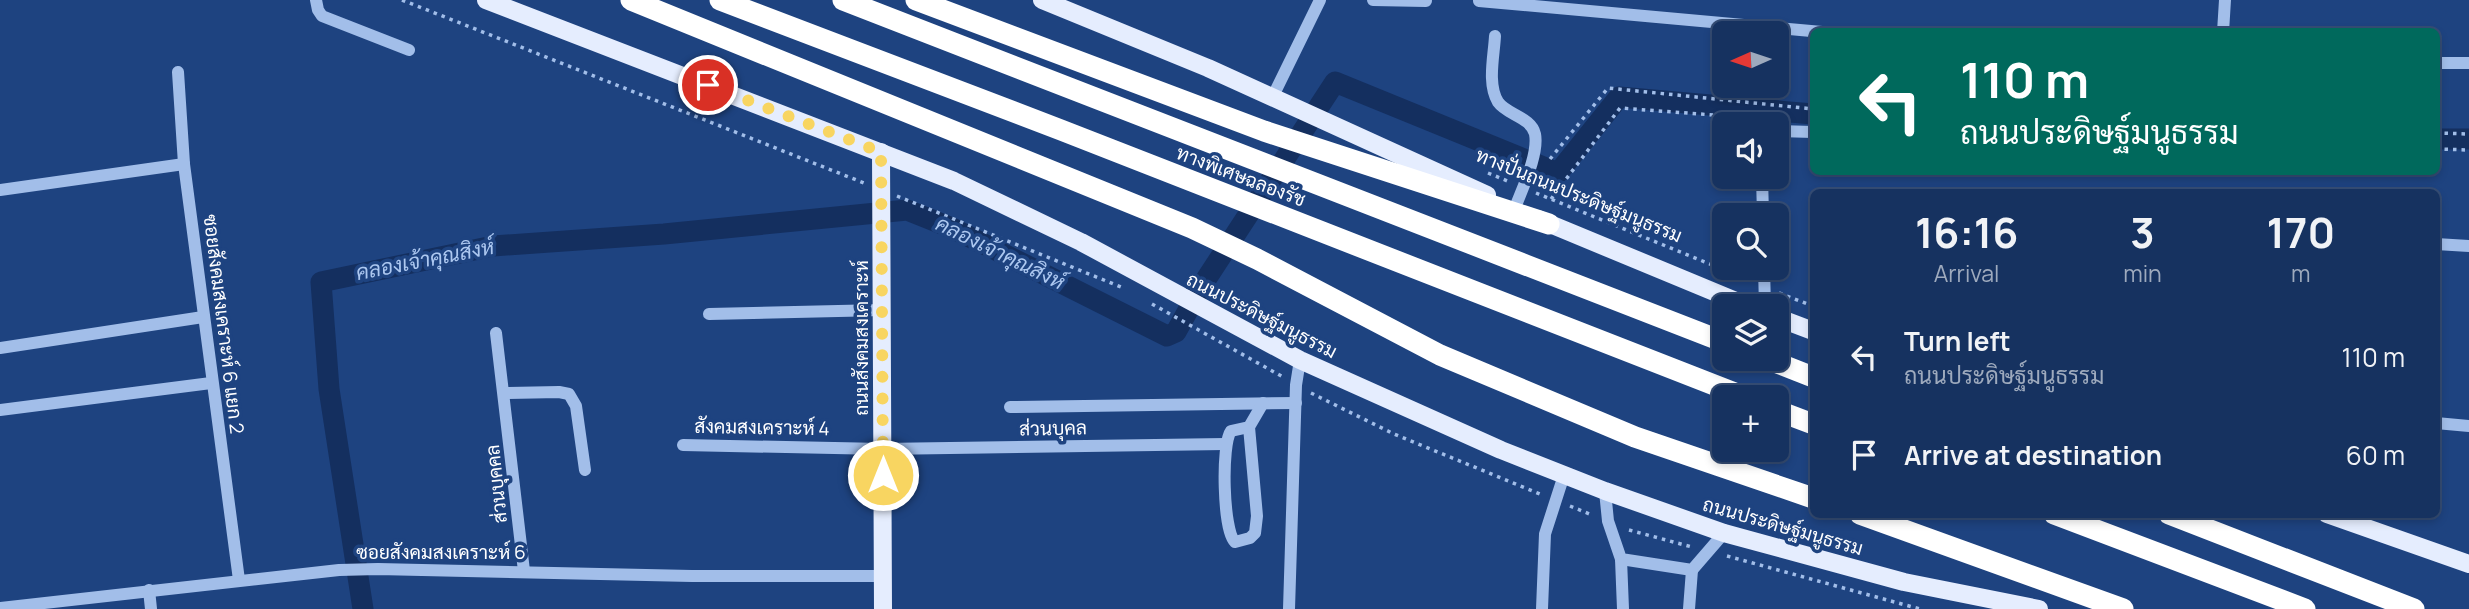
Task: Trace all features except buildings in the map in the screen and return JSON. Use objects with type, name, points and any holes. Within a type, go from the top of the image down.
[{"type":"highway","points":[[631,0],[1192,228],[1440,355],[1635,437],[1810,497]]},
{"type":"highway","name":"ทางพิเศษฉลองรัช","points":[[720,0],[1714,385]]},
{"type":"highway","name":"ทางพิเศษฉลองรัช","points":[[843,0],[1712,337]]},
{"type":"highway","points":[[916,0],[1312,148],[1549,225]]},
{"type":"highway","points":[[1789,368],[1810,376]]},
{"type":"highway","points":[[1789,415],[1810,423]]},
{"type":"highway","points":[[1871,518],[2123,609]]},
{"type":"highway","points":[[2065,518],[2305,609]]},
{"type":"highway","points":[[2179,518],[2414,609]]},
{"type":"main road","name":"ถนนประดิษฐ์มนูธรรม","points":[[486,0],[881,152],[1015,209],[1300,360],[1420,415],[1564,475],[1724,533],[1904,582],[2039,609]]},
{"type":"main road","points":[[1042,0],[1273,96],[1549,225],[1719,294]]},
{"type":"main road","name":"ถนนสังคมสงเคราะห์","points":[[881,152],[883,609]]},
{"type":"main road","points":[[1789,322],[1810,330]]},
{"type":"main road","points":[[2338,518],[2469,564]]},
{"type":"street","points":[[316,0],[322,16],[409,50]]},
{"type":"street","points":[[1273,96],[1320,0]]},
{"type":"street","points":[[1373,0],[1426,1]]},
{"type":"street","points":[[2223,28],[2225,0]]},
{"type":"street","points":[[1479,1],[1810,31]]},
{"type":"street","points":[[1495,36],[1493,80],[1499,103],[1530,124],[1534,130],[1535,146],[1516,208]]},
{"type":"street","points":[[2440,62],[2469,63]]},
{"type":"street","name":"ซอยสังคมสงเคราะห์ 6 แยก 2","points":[[178,72],[184,164],[239,580]]},
{"type":"street","points":[[1789,128],[1810,131]]},
{"type":"street","points":[[0,190],[184,164]]},
{"type":"street","points":[[2440,244],[2469,246]]},
{"type":"street","points":[[1764,280],[1764,294]]},
{"type":"street","points":[[709,314],[882,310]]},
{"type":"street","points":[[0,348],[203,317]]},
{"type":"street","name":"ส่วนบุคคล","points":[[496,333],[524,571]]},
{"type":"street","points":[[1289,609],[1296,402],[1300,360]]},
{"type":"street","points":[[0,410],[211,383]]},
{"type":"street","points":[[505,393],[569,394],[576,406],[585,470]]},
{"type":"street","points":[[1010,407],[1296,402]]},
{"type":"street","points":[[1249,427],[1231,431],[1225,444],[1227,523],[1230,537],[1235,542],[1243,541],[1255,533],[1257,516],[1249,427],[1263,403]]},
{"type":"street","points":[[2440,423],[2469,426]]},
{"type":"street","name":"ส่วนบุคล","points":[[882,449],[1225,444]]},
{"type":"street","name":"สังคมสงเคราะห์ 4","points":[[683,445],[882,449]]},
{"type":"street","points":[[1542,609],[1545,534],[1564,475]]},
{"type":"street","points":[[1605,491],[1608,522],[1622,559],[1623,609]]},
{"type":"street","points":[[1689,609],[1692,569],[1724,533]]},
{"type":"street","points":[[1622,559],[1692,569]]},
{"type":"street","name":"ซอยสังคมสงเคราะห์ 6","points":[[0,608],[339,570],[524,571],[692,576],[883,576]]},
{"type":"street","points":[[149,590],[151,609]]},
{"type":"path","points":[[402,0],[881,198],[1124,288]]},
{"type":"path","points":[[1549,160],[1608,88],[1810,109]]},
{"type":"path","points":[[1551,199],[1620,108],[1712,118]]},
{"type":"path","points":[[2440,133],[2469,134]]},
{"type":"path","points":[[2440,149],[2469,150]]},
{"type":"path","name":"ทางปั่นถนนประดิษฐ์มนูธรรม","points":[[1485,171],[1810,305]]},
{"type":"path","points":[[1143,299],[1188,324]]},
{"type":"waterway","name":"คลองเจ้าคุณสิงห์","points":[[363,609],[329,389],[321,282],[493,246],[664,234],[907,210],[952,228],[1167,336],[1176,332],[1201,287],[1335,82],[1558,173],[1619,97],[1810,114]]},
{"type":"waterway","name":"คลองเจ้าคุณสิงห์","points":[[2440,139],[2469,139]]},
{"type":"route","points":[[708,85],[881,152],[883,475]]}]
